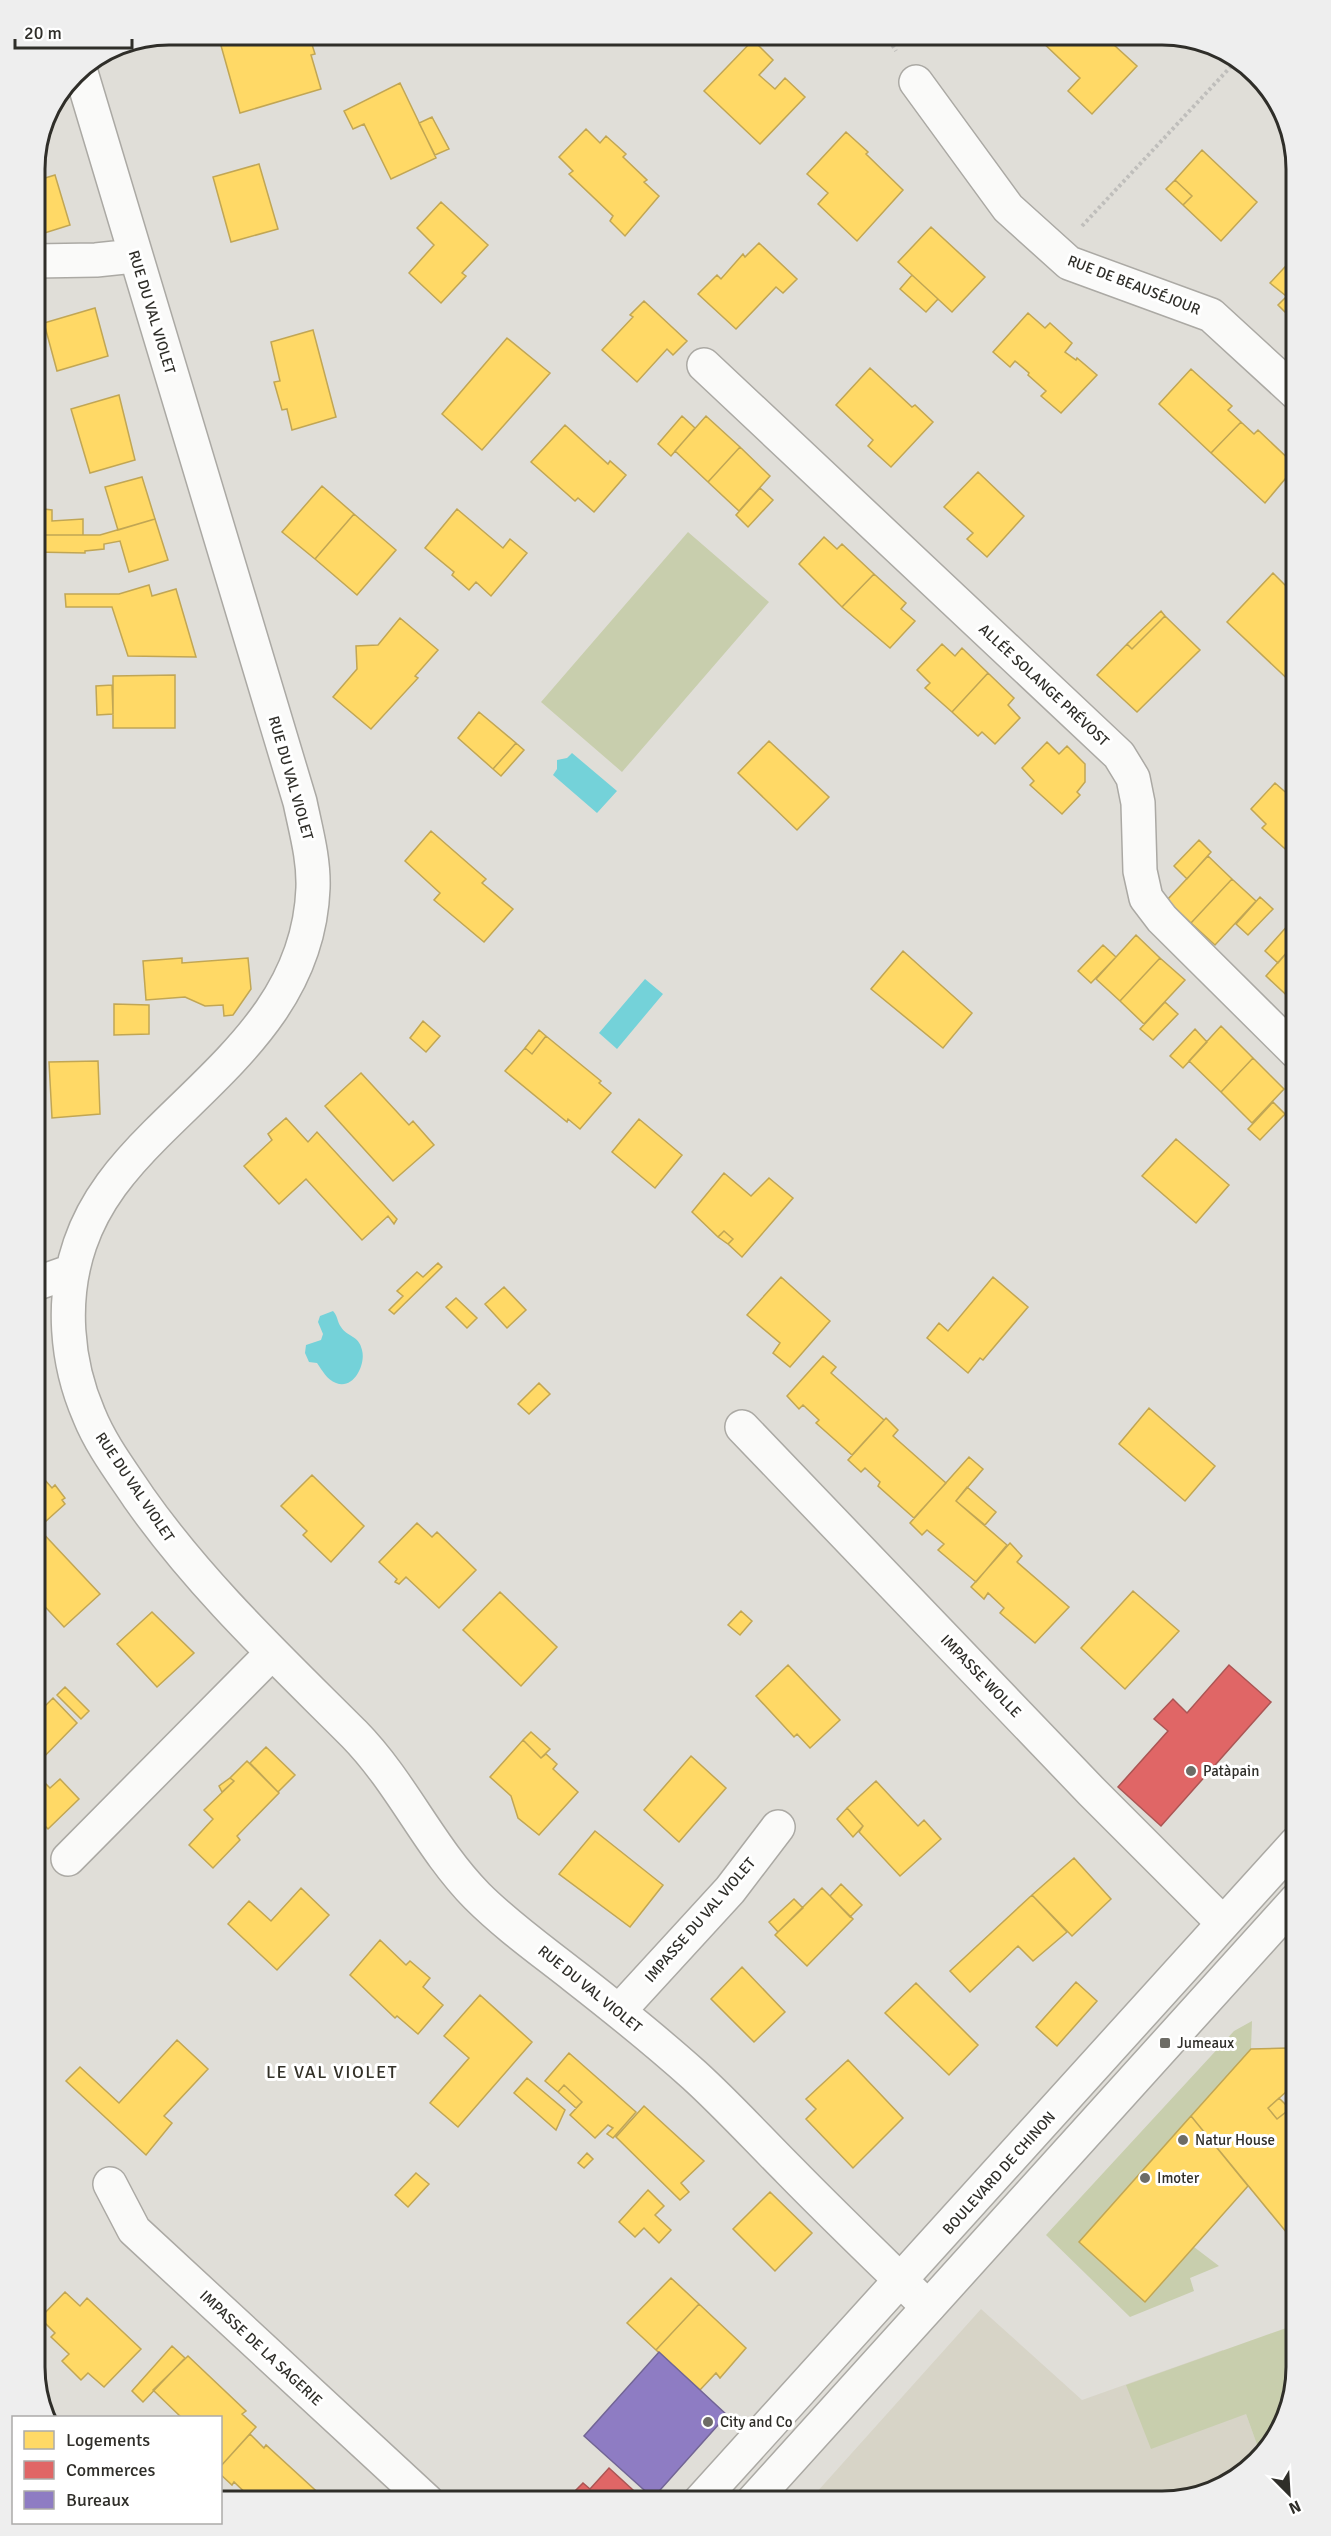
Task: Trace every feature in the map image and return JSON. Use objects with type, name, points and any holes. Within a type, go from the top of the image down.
[{"type":"street","name":"RUE DU VAL VIOLET","points":[[84,79],[134,255],[300,802],[311,852],[313,889],[308,931],[279,1002],[254,1035],[128,1163],[98,1201],[80,1242],[72,1271],[67,1311],[77,1382],[88,1414],[103,1444],[166,1536],[202,1580],[384,1767],[446,1858],[475,1894],[511,1927],[619,2011],[697,2078],[928,2307]]},
{"type":"street","name":"RUE DE BEAUSÉJOUR","points":[[916,82],[1008,208],[1069,263],[1211,315],[1286,384]]},
{"type":"street","points":[[45,261],[96,260],[134,255]]},
{"type":"street","name":"ALLÉE SOLANGE PRÉVOST","points":[[704,365],[1119,755],[1133,778],[1138,803],[1140,871],[1146,898],[1162,919],[1286,1042]]},
{"type":"street","points":[[45,1280],[72,1271]]},
{"type":"street","name":"IMPASSE WOLLE","points":[[742,1427],[1084,1784],[1223,1923]]},
{"type":"street","points":[[68,1859],[272,1654]]},
{"type":"street","name":"IMPASSE DU VAL VIOLET","points":[[619,2011],[730,1890],[778,1827]]},
{"type":"street","name":"BOULEVARD DE CHINON","points":[[709,2491],[902,2281],[1286,1854]]},
{"type":"street","points":[[762,2491],[1286,1911]]},
{"type":"street","name":"IMPASSE DE LA SAGERIE","points":[[110,2184],[134,2230],[416,2491]]},
{"type":"path","points":[[1057,252],[1231,67]]},
{"type":"shaded area","points":[[981,2309],[1082,2400],[1223,2350],[1257,2446],[1237,2465],[1209,2482],[1170,2491],[818,2491]]},
{"type":"green space","points":[[688,532],[769,602],[622,772],[541,702]]},
{"type":"green space","points":[[1252,2021],[1251,2049],[1191,2116],[1145,2302],[1194,2247],[1219,2266],[1190,2278],[1194,2291],[1130,2317],[1046,2235],[1234,2031]]},
{"type":"green space","points":[[1286,2328],[1286,2367],[1282,2399],[1273,2422],[1257,2446],[1246,2414],[1151,2449],[1126,2385]]},
{"type":"water","points":[[572,753],[617,791],[597,813],[553,775],[557,769],[557,760],[567,758]]},
{"type":"water","points":[[645,979],[663,994],[617,1049],[599,1033]]},
{"type":"water","points":[[333,1311],[344,1330],[358,1341],[363,1356],[357,1374],[348,1383],[342,1384],[330,1380],[317,1363],[309,1362],[305,1353],[306,1345],[321,1340],[323,1334],[318,1322],[320,1316]]},
{"type":"building: Logements","points":[[221,45],[312,45],[315,54],[311,55],[321,89],[240,113]]},
{"type":"building: Logements","points":[[748,45],[758,45],[773,60],[759,75],[775,89],[785,78],[805,97],[760,144],[704,91]]},
{"type":"building: Logements","points":[[1045,45],[1114,45],[1137,66],[1092,114],[1068,91],[1080,78]]},
{"type":"building: Logements","points":[[400,83],[436,158],[391,179],[364,124],[353,129],[344,111]]},
{"type":"building: Logements","points":[[432,117],[449,149],[435,155],[419,123]]},
{"type":"building: Logements","points":[[586,129],[600,143],[606,136],[626,154],[623,157],[647,180],[644,182],[659,196],[625,236],[610,221],[613,216],[569,174],[573,171],[559,157]]},
{"type":"building: Logements","points":[[846,132],[903,190],[857,241],[818,204],[828,193],[807,174]]},
{"type":"building: Logements","points":[[1202,150],[1257,202],[1221,241],[1183,205],[1192,196],[1175,180]]},
{"type":"building: Logements","points":[[259,164],[278,229],[231,242],[213,177]]},
{"type":"building: Logements","points":[[55,175],[70,225],[45,233],[45,178]]},
{"type":"building: Logements","points":[[1175,180],[1192,196],[1183,205],[1166,189]]},
{"type":"building: Logements","points":[[441,202],[488,245],[462,273],[466,276],[441,303],[409,273],[434,245],[417,228]]},
{"type":"building: Logements","points":[[931,227],[985,277],[952,312],[898,262]]},
{"type":"building: Logements","points":[[759,243],[797,279],[783,293],[776,287],[736,329],[698,294],[717,275],[721,279],[743,254],[745,257]]},
{"type":"building: Logements","points":[[1286,266],[1286,296],[1270,283]]},
{"type":"building: Logements","points":[[912,275],[938,299],[926,312],[900,289]]},
{"type":"building: Logements","points":[[1286,297],[1286,313],[1278,305]]},
{"type":"building: Logements","points":[[644,301],[687,341],[673,355],[667,349],[637,382],[602,350],[633,317],[630,315]]},
{"type":"building: Logements","points":[[95,308],[108,356],[57,371],[45,323]]},
{"type":"building: Logements","points":[[1028,313],[1045,328],[1050,323],[1072,343],[1065,352],[1076,360],[1077,358],[1097,375],[1061,413],[1041,396],[1046,391],[1028,375],[1029,373],[1015,361],[1010,367],[993,352]]},
{"type":"building: Logements","points":[[313,330],[336,417],[292,430],[287,409],[282,410],[274,382],[280,381],[271,342]]},
{"type":"building: Logements","points":[[507,338],[550,373],[482,450],[442,414]]},
{"type":"building: Logements","points":[[870,368],[912,407],[915,405],[933,422],[891,467],[868,446],[873,440],[836,405]]},
{"type":"building: Logements","points":[[1191,369],[1232,406],[1228,410],[1241,422],[1211,453],[1159,404]]},
{"type":"building: Logements","points":[[119,395],[135,460],[90,473],[71,409]]},
{"type":"building: Logements","points":[[682,416],[695,428],[671,456],[658,444]]},
{"type":"building: Logements","points":[[706,416],[740,447],[708,482],[675,451]]},
{"type":"building: Logements","points":[[1241,422],[1254,434],[1258,430],[1286,457],[1286,478],[1265,503],[1211,453]]},
{"type":"building: Logements","points":[[565,425],[608,464],[610,461],[626,475],[594,512],[578,498],[575,501],[531,462]]},
{"type":"building: Logements","points":[[740,447],[770,476],[739,511],[708,482]]},
{"type":"building: Logements","points":[[978,472],[1024,516],[987,557],[967,539],[973,533],[944,507]]},
{"type":"building: Logements","points":[[142,477],[155,519],[118,530],[105,487]]},
{"type":"building: Logements","points":[[322,486],[354,514],[315,559],[282,532]]},
{"type":"building: Logements","points":[[760,488],[773,500],[748,527],[736,515]]},
{"type":"building: Logements","points":[[45,509],[52,510],[52,521],[83,519],[83,535],[45,535]]},
{"type":"building: Logements","points":[[457,509],[503,548],[510,539],[527,553],[491,596],[476,582],[469,590],[452,575],[454,572],[425,548]]},
{"type":"building: Logements","points":[[354,514],[396,550],[357,595],[315,559]]},
{"type":"building: Logements","points":[[155,519],[168,560],[129,572],[120,541],[104,544],[104,549],[85,551],[85,553],[45,552],[45,535],[100,535]]},
{"type":"building: Logements","points":[[824,537],[837,549],[842,544],[874,574],[842,607],[799,564]]},
{"type":"building: Logements","points":[[1273,573],[1286,586],[1286,678],[1227,622]]},
{"type":"building: Logements","points":[[874,574],[906,603],[901,609],[915,621],[890,648],[842,607]]},
{"type":"building: Logements","points":[[149,585],[152,596],[176,589],[196,657],[128,656],[112,607],[66,607],[65,594],[119,594]]},
{"type":"building: Logements","points":[[1161,611],[1165,616],[1132,649],[1127,644]]},
{"type":"building: Logements","points":[[1165,616],[1200,650],[1137,712],[1097,675],[1127,644],[1132,649]]},
{"type":"building: Logements","points":[[400,618],[438,650],[415,676],[418,678],[371,729],[333,697],[357,669],[356,646],[378,645]]},
{"type":"building: Logements","points":[[942,644],[955,656],[962,648],[988,673],[952,712],[925,688],[930,683],[917,670]]},
{"type":"building: Logements","points":[[988,673],[1014,698],[1008,705],[1020,718],[995,744],[982,732],[978,736],[952,712]]},
{"type":"building: Logements","points":[[175,675],[175,728],[113,728],[113,676]]},
{"type":"building: Logements","points":[[112,685],[113,714],[97,715],[96,686]]},
{"type":"building: Logements","points":[[479,712],[516,743],[493,769],[458,738]]},
{"type":"building: Logements","points":[[769,741],[829,797],[797,830],[738,773]]},
{"type":"building: Logements","points":[[1047,742],[1059,754],[1067,746],[1085,764],[1085,782],[1077,792],[1080,795],[1062,814],[1030,785],[1034,781],[1022,768]]},
{"type":"building: Logements","points":[[516,743],[524,750],[501,776],[493,769]]},
{"type":"building: Logements","points":[[1275,783],[1286,793],[1286,850],[1262,828],[1266,824],[1251,809]]},
{"type":"building: Logements","points":[[431,831],[486,879],[482,883],[513,909],[484,942],[434,900],[440,893],[405,861]]},
{"type":"building: Logements","points":[[1199,840],[1211,852],[1187,879],[1174,866]]},
{"type":"building: Logements","points":[[1208,856],[1232,879],[1191,923],[1167,900]]},
{"type":"building: Logements","points":[[1232,879],[1256,901],[1215,945],[1191,923]]},
{"type":"building: Logements","points":[[1260,897],[1273,909],[1248,935],[1236,924]]},
{"type":"building: Logements","points":[[1286,927],[1286,954],[1278,963],[1265,951]]},
{"type":"building: Logements","points":[[1136,935],[1160,958],[1120,1001],[1096,979]]},
{"type":"building: Logements","points":[[1103,945],[1116,957],[1091,983],[1078,971]]},
{"type":"building: Logements","points":[[903,951],[972,1013],[943,1048],[871,989]]},
{"type":"building: Logements","points":[[1286,953],[1286,995],[1266,976]]},
{"type":"building: Logements","points":[[182,958],[182,963],[248,958],[251,989],[233,1015],[224,1016],[223,1005],[205,1006],[185,997],[146,1000],[143,961]]},
{"type":"building: Logements","points":[[1160,958],[1185,980],[1144,1024],[1120,1001]]},
{"type":"building: Logements","points":[[1165,1002],[1178,1014],[1153,1040],[1140,1029]]},
{"type":"building: Logements","points":[[114,1004],[149,1005],[149,1034],[114,1035]]},
{"type":"building: Logements","points":[[423,1021],[440,1036],[426,1052],[410,1038]]},
{"type":"building: Logements","points":[[1221,1026],[1253,1058],[1221,1092],[1189,1061]]},
{"type":"building: Logements","points":[[1195,1029],[1207,1042],[1183,1068],[1170,1056]]},
{"type":"building: Logements","points":[[539,1030],[546,1036],[532,1054],[525,1048]]},
{"type":"building: Logements","points":[[546,1036],[601,1081],[599,1083],[611,1093],[580,1129],[568,1119],[567,1122],[505,1071],[525,1048],[532,1054]]},
{"type":"building: Logements","points":[[1253,1058],[1284,1089],[1252,1123],[1221,1092]]},
{"type":"building: Logements","points":[[98,1061],[100,1114],[52,1118],[49,1062]]},
{"type":"building: Logements","points":[[361,1073],[409,1125],[413,1121],[434,1145],[393,1181],[325,1106]]},
{"type":"building: Logements","points":[[1273,1102],[1285,1114],[1260,1140],[1248,1129]]},
{"type":"building: Logements","points":[[286,1118],[308,1142],[317,1132],[397,1219],[394,1224],[388,1216],[362,1240],[306,1179],[279,1204],[244,1166],[272,1140],[268,1134]]},
{"type":"building: Logements","points":[[639,1119],[682,1155],[655,1188],[612,1152]]},
{"type":"building: Logements","points":[[1176,1139],[1229,1185],[1196,1223],[1142,1176]]},
{"type":"building: Logements","points":[[724,1173],[751,1196],[769,1178],[793,1198],[742,1257],[728,1244],[733,1239],[724,1231],[718,1237],[692,1212]]},
{"type":"building: Logements","points":[[724,1231],[733,1239],[728,1244],[718,1237]]},
{"type":"building: Logements","points":[[438,1263],[442,1267],[394,1314],[389,1310],[403,1296],[397,1291],[417,1272],[423,1277]]},
{"type":"building: Logements","points":[[781,1277],[830,1321],[790,1367],[773,1353],[780,1343],[747,1315]]},
{"type":"building: Logements","points":[[993,1277],[1028,1307],[983,1360],[980,1358],[968,1373],[927,1338],[939,1323],[948,1331]]},
{"type":"building: Logements","points":[[504,1287],[526,1310],[507,1328],[485,1304]]},
{"type":"building: Logements","points":[[456,1298],[477,1318],[467,1328],[446,1307]]},
{"type":"building: Logements","points":[[823,1356],[836,1367],[831,1373],[884,1420],[852,1455],[816,1423],[819,1420],[803,1405],[799,1409],[787,1396]]},
{"type":"building: Logements","points":[[539,1383],[550,1394],[529,1414],[518,1404]]},
{"type":"building: Logements","points":[[1149,1408],[1215,1466],[1185,1501],[1119,1444]]},
{"type":"building: Logements","points":[[886,1418],[898,1430],[893,1436],[946,1483],[914,1518],[878,1486],[880,1482],[865,1468],[861,1472],[848,1460]]},
{"type":"building: Logements","points":[[969,1457],[983,1469],[956,1501],[1007,1545],[976,1582],[938,1550],[944,1544],[927,1530],[922,1535],[910,1523]]},
{"type":"building: Logements","points":[[312,1475],[364,1526],[331,1562],[303,1535],[307,1531],[281,1506]]},
{"type":"building: Logements","points":[[45,1480],[52,1488],[55,1485],[65,1498],[62,1500],[65,1504],[45,1522]]},
{"type":"building: Logements","points":[[967,1487],[996,1512],[985,1525],[956,1501]]},
{"type":"building: Logements","points":[[417,1523],[432,1537],[437,1532],[476,1570],[439,1608],[406,1577],[399,1584],[395,1582],[397,1579],[379,1562]]},
{"type":"building: Logements","points":[[45,1535],[100,1594],[64,1627],[45,1607]]},
{"type":"building: Logements","points":[[1010,1543],[1022,1556],[1017,1562],[1069,1607],[1035,1643],[1000,1613],[1004,1608],[988,1593],[984,1599],[971,1587]]},
{"type":"building: Logements","points":[[1133,1591],[1179,1631],[1125,1689],[1081,1648]]},
{"type":"building: Logements","points":[[500,1592],[557,1647],[521,1686],[463,1630]]},
{"type":"building: Logements","points":[[741,1611],[752,1621],[740,1635],[728,1625]]},
{"type":"building: Logements","points":[[152,1612],[194,1653],[157,1687],[117,1644]]},
{"type":"building: Logements","points":[[788,1665],[840,1720],[810,1748],[797,1734],[794,1737],[756,1696]]},
{"type":"building: Logements","points":[[65,1687],[89,1711],[81,1719],[57,1695]]},
{"type":"building: Logements","points":[[53,1698],[77,1723],[45,1756],[45,1706]]},
{"type":"building: Logements","points":[[531,1732],[550,1749],[541,1758],[523,1740]]},
{"type":"building: Logements","points":[[523,1740],[541,1758],[546,1754],[557,1764],[553,1769],[578,1792],[539,1835],[518,1818],[511,1796],[490,1777]]},
{"type":"building: Logements","points":[[266,1747],[295,1775],[278,1792],[250,1763]]},
{"type":"building: Logements","points":[[691,1756],[726,1788],[679,1842],[644,1810]]},
{"type":"building: Logements","points":[[247,1761],[279,1793],[237,1836],[240,1840],[213,1868],[189,1845],[213,1819],[204,1810],[234,1781],[230,1778]]},
{"type":"building: Logements","points":[[230,1778],[234,1781],[222,1792],[219,1786]]},
{"type":"building: Logements","points":[[60,1779],[79,1799],[48,1829],[45,1826],[45,1783],[50,1788]]},
{"type":"building: Logements","points":[[876,1781],[918,1826],[924,1820],[941,1839],[900,1876],[859,1832],[863,1826],[847,1808]]},
{"type":"building: Logements","points":[[847,1808],[863,1826],[853,1837],[837,1819]]},
{"type":"building: Logements","points":[[595,1831],[663,1885],[630,1927],[559,1874]]},
{"type":"building: Logements","points":[[1074,1858],[1111,1899],[1072,1936],[1032,1895]]},
{"type":"building: Logements","points":[[841,1884],[862,1905],[850,1917],[830,1896]]},
{"type":"building: Logements","points":[[301,1888],[329,1915],[277,1970],[228,1924],[249,1901],[271,1921]]},
{"type":"building: Logements","points":[[822,1888],[853,1919],[807,1966],[775,1935]]},
{"type":"building: Logements","points":[[1032,1895],[1067,1932],[1033,1961],[1018,1946],[970,1992],[950,1971]]},
{"type":"building: Logements","points":[[794,1899],[803,1908],[778,1932],[769,1922]]},
{"type":"building: Logements","points":[[380,1940],[406,1965],[410,1961],[430,1978],[423,1987],[443,2005],[418,2034],[397,2016],[395,2018],[350,1975]]},
{"type":"building: Logements","points":[[742,1967],[785,2012],[754,2042],[711,1999]]},
{"type":"building: Logements","points":[[1076,1982],[1097,2001],[1057,2046],[1036,2027]]},
{"type":"building: Logements","points":[[916,1983],[978,2045],[949,2075],[885,2013]]},
{"type":"building: Logements","points":[[480,1995],[532,2042],[458,2127],[430,2103],[469,2058],[444,2036]]},
{"type":"building: Logements","points":[[177,2040],[208,2069],[164,2116],[172,2123],[146,2155],[66,2081],[80,2067],[119,2103]]},
{"type":"building: Logements","points":[[1286,2048],[1286,2092],[1268,2108],[1277,2119],[1286,2112],[1286,2232],[1191,2116],[1251,2049]]},
{"type":"building: Logements","points":[[569,2053],[636,2112],[613,2138],[607,2134],[613,2128],[608,2125],[595,2138],[570,2115],[582,2102],[564,2085],[558,2092],[545,2081]]},
{"type":"building: Logements","points":[[848,2060],[903,2118],[853,2168],[806,2119],[816,2109],[806,2099]]},
{"type":"building: Logements","points":[[527,2078],[565,2110],[556,2130],[514,2093]]},
{"type":"building: Logements","points":[[564,2085],[582,2102],[576,2108],[558,2092]]},
{"type":"building: Logements","points":[[1279,2098],[1286,2105],[1286,2112],[1277,2119],[1268,2108]]},
{"type":"building: Logements","points":[[644,2106],[704,2161],[681,2183],[689,2192],[680,2200],[616,2137]]},
{"type":"building: Logements","points":[[1191,2116],[1248,2186],[1145,2302],[1079,2242]]},
{"type":"building: Logements","points":[[587,2153],[593,2159],[584,2168],[578,2163]]},
{"type":"building: Logements","points":[[416,2173],[429,2184],[408,2207],[395,2195]]},
{"type":"building: Logements","points":[[648,2190],[664,2206],[655,2215],[671,2230],[659,2243],[644,2228],[635,2237],[619,2222]]},
{"type":"building: Logements","points":[[770,2192],[812,2233],[775,2271],[733,2229]]},
{"type":"building: Logements","points":[[671,2278],[699,2304],[656,2350],[627,2323]]},
{"type":"building: Logements","points":[[65,2292],[80,2306],[87,2298],[141,2349],[104,2387],[88,2373],[81,2380],[62,2361],[69,2354],[51,2337],[55,2333],[45,2323],[45,2313]]},
{"type":"building: Logements","points":[[699,2304],[746,2348],[720,2378],[716,2373],[700,2390],[656,2350]]},
{"type":"building: Logements","points":[[172,2346],[185,2358],[143,2402],[132,2391]]},
{"type":"building: Logements","points":[[188,2356],[246,2411],[242,2414],[256,2427],[222,2465],[222,2416],[180,2416],[153,2390]]},
{"type":"building: Logements","points":[[250,2434],[264,2448],[266,2445],[316,2491],[243,2491],[234,2482],[232,2485],[222,2476],[222,2465]]},
{"type":"building: Commerces","points":[[1229,1665],[1271,1702],[1161,1826],[1118,1787],[1168,1731],[1154,1719],[1173,1699],[1187,1713]]},
{"type":"building: Commerces","points":[[609,2468],[634,2491],[575,2491],[583,2483],[590,2489]]},
{"type":"building: Bureaux","points":[[659,2352],[727,2415],[659,2491],[645,2491],[584,2436]]},
{"type":"place","name":"Patàpain","points":[[1191,1771]]},
{"type":"place","name":"Jumeaux","points":[[1165,2043]]},
{"type":"place","name":"Natur House","points":[[1183,2140]]},
{"type":"place","name":"Imoter","points":[[1145,2178]]},
{"type":"place","name":"City and Co","points":[[708,2422]]},
{"type":"district","name":"LE VAL VIOLET","points":[[332,2072]]}]
